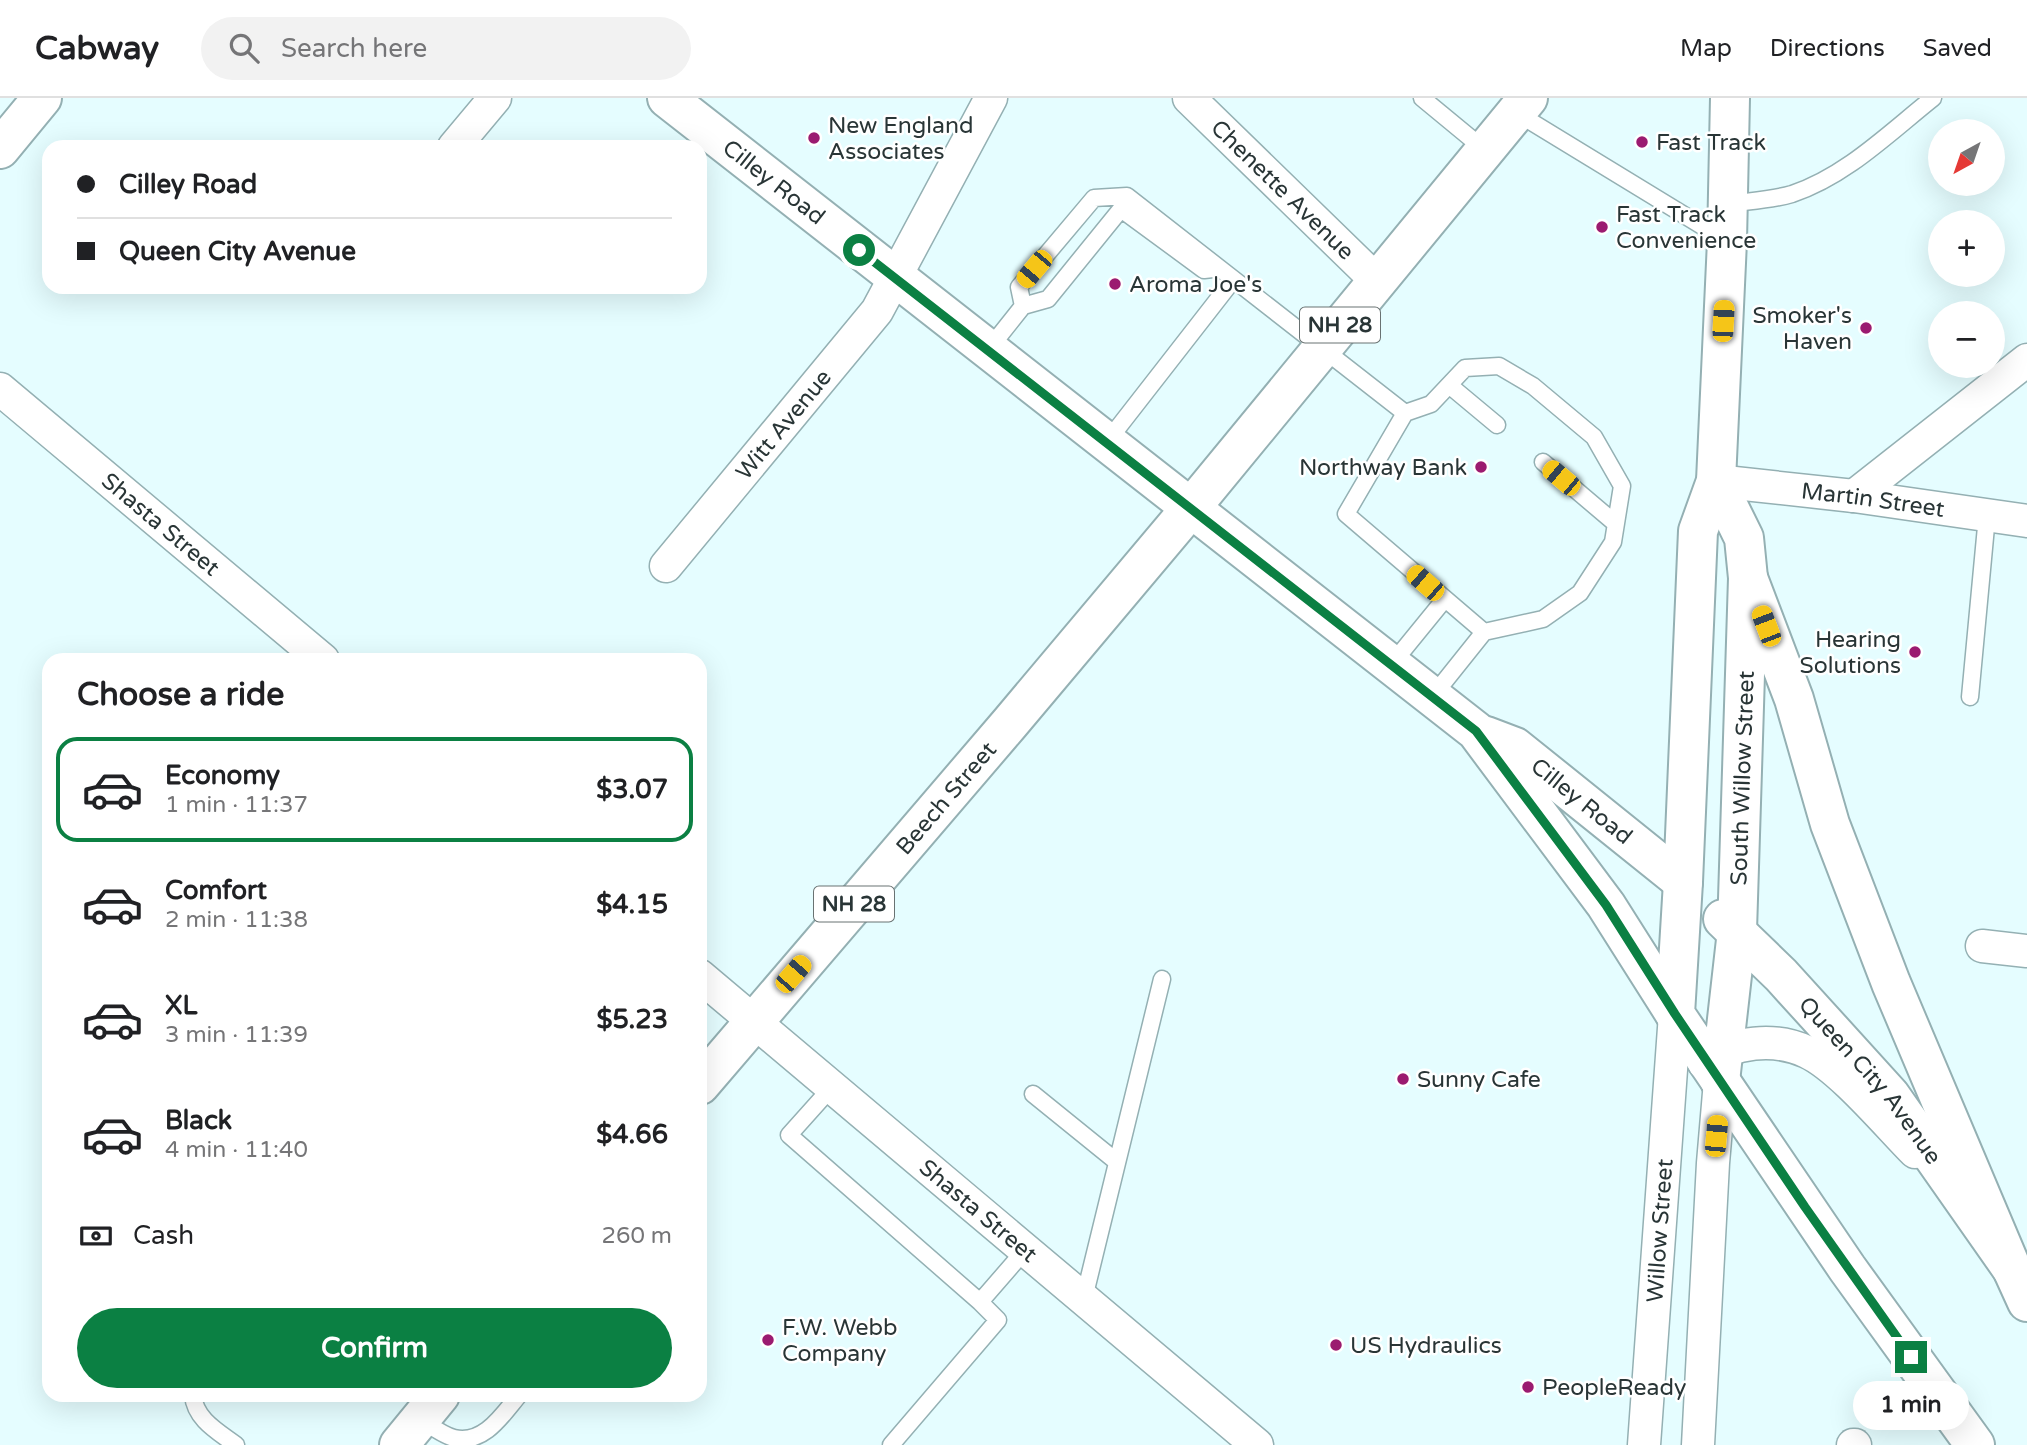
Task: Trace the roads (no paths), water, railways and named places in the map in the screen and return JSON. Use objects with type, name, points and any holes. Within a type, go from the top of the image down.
[{"type":"main road","points":[[0,149],[42,98]]},
{"type":"main road","name":"Cilley Road","points":[[667,98],[1476,731],[1515,747],[1683,882]]},
{"type":"main road","name":"South Willow Street","points":[[1675,1014],[1699,531],[1716,481],[1727,241],[1730,98]]},
{"type":"main road","name":"NH 28","points":[[1190,509],[1522,105]]},
{"type":"main road","name":"South Willow Street","points":[[1716,481],[1744,538],[1748,578],[1737,931],[1717,1064]]},
{"type":"main road","name":"Beech Street","points":[[707,1077],[1190,509]]},
{"type":"main road","points":[[1748,578],[1794,699],[1815,778],[1891,983],[2020,1285]]},
{"type":"main road","name":"Cilley Road","points":[[1476,731],[1606,905],[1675,1014]]},
{"type":"main road","name":"Queen City Avenue","points":[[1683,882],[1781,975],[1891,1095],[2020,1285]]},
{"type":"main road","points":[[1675,1014],[1717,1064],[1847,1268],[1975,1445]]},
{"type":"street","points":[[460,140],[495,98]]},
{"type":"street","points":[[896,278],[991,98]]},
{"type":"street","name":"Chenette Avenue","points":[[1189,98],[1376,280]]},
{"type":"street","name":"Witt Avenue","points":[[666,566],[877,311],[896,278]]},
{"type":"street","points":[[1854,496],[2027,360]]},
{"type":"street","name":"Shasta Street","points":[[0,389],[315,653]]},
{"type":"street","name":"Martin Street","points":[[1716,481],[1854,496],[2027,521]]},
{"type":"street","points":[[1982,946],[2027,951]]},
{"type":"street","name":"Shasta Street","points":[[707,982],[1258,1445]]},
{"type":"street","name":"Willow Street","points":[[1644,1445],[1675,1014]]},
{"type":"street","points":[[1670,1093],[1717,1064],[1738,1046],[1764,1042],[1789,1046],[1818,1058],[1837,1074],[1978,1220]]},
{"type":"street","points":[[1698,1445],[1717,1064]]},
{"type":"lane","points":[[1422,98],[1485,150]]},
{"type":"lane","points":[[1728,204],[1789,195],[1822,182],[1855,161],[1933,98]]},
{"type":"lane","points":[[1522,105],[1727,241]]},
{"type":"lane","points":[[1023,306],[1019,287],[1094,198],[1127,196],[1405,413]]},
{"type":"lane","points":[[988,350],[1023,306],[1048,299],[1121,209],[1205,271],[1218,268]]},
{"type":"lane","points":[[1106,443],[1233,280]]},
{"type":"lane","points":[[1432,697],[1484,632],[1543,619],[1580,593],[1613,541],[1622,486],[1594,437],[1532,386],[1499,366],[1465,368],[1430,404],[1405,413],[1346,514],[1484,632]]},
{"type":"lane","points":[[1449,385],[1497,425]]},
{"type":"lane","points":[[1543,462],[1616,524]]},
{"type":"lane","points":[[1970,697],[1987,516]]},
{"type":"lane","points":[[1391,665],[1444,600]]},
{"type":"lane","points":[[1084,1298],[1162,979]]},
{"type":"lane","points":[[832,1087],[789,1135],[998,1320],[891,1445]]},
{"type":"lane","points":[[1032,1094],[1117,1162]]},
{"type":"lane","points":[[980,1302],[1026,1249]]},
{"type":"lane","points":[[194,1402],[199,1414],[236,1445]]},
{"type":"lane","points":[[420,1419],[452,1438],[466,1439],[491,1428],[514,1402]]},
{"type":"place","name":"New England Associates","points":[[814,138]]},
{"type":"place","name":"Fast Track","points":[[1642,142]]},
{"type":"place","name":"Fast Track Convenience","points":[[1602,227]]},
{"type":"place","name":"Aroma Joe's","points":[[1115,284]]},
{"type":"place","name":"Smoker's Haven","points":[[1866,328]]},
{"type":"place","name":"Northway Bank","points":[[1481,467]]},
{"type":"place","name":"Hearing Solutions","points":[[1915,652]]},
{"type":"place","name":"Sunny Cafe","points":[[1403,1079]]},
{"type":"place","name":"F.W. Webb Company","points":[[768,1340]]},
{"type":"place","name":"US Hydraulics","points":[[1336,1345]]},
{"type":"place","name":"PeopleReady","points":[[1528,1387]]}]
